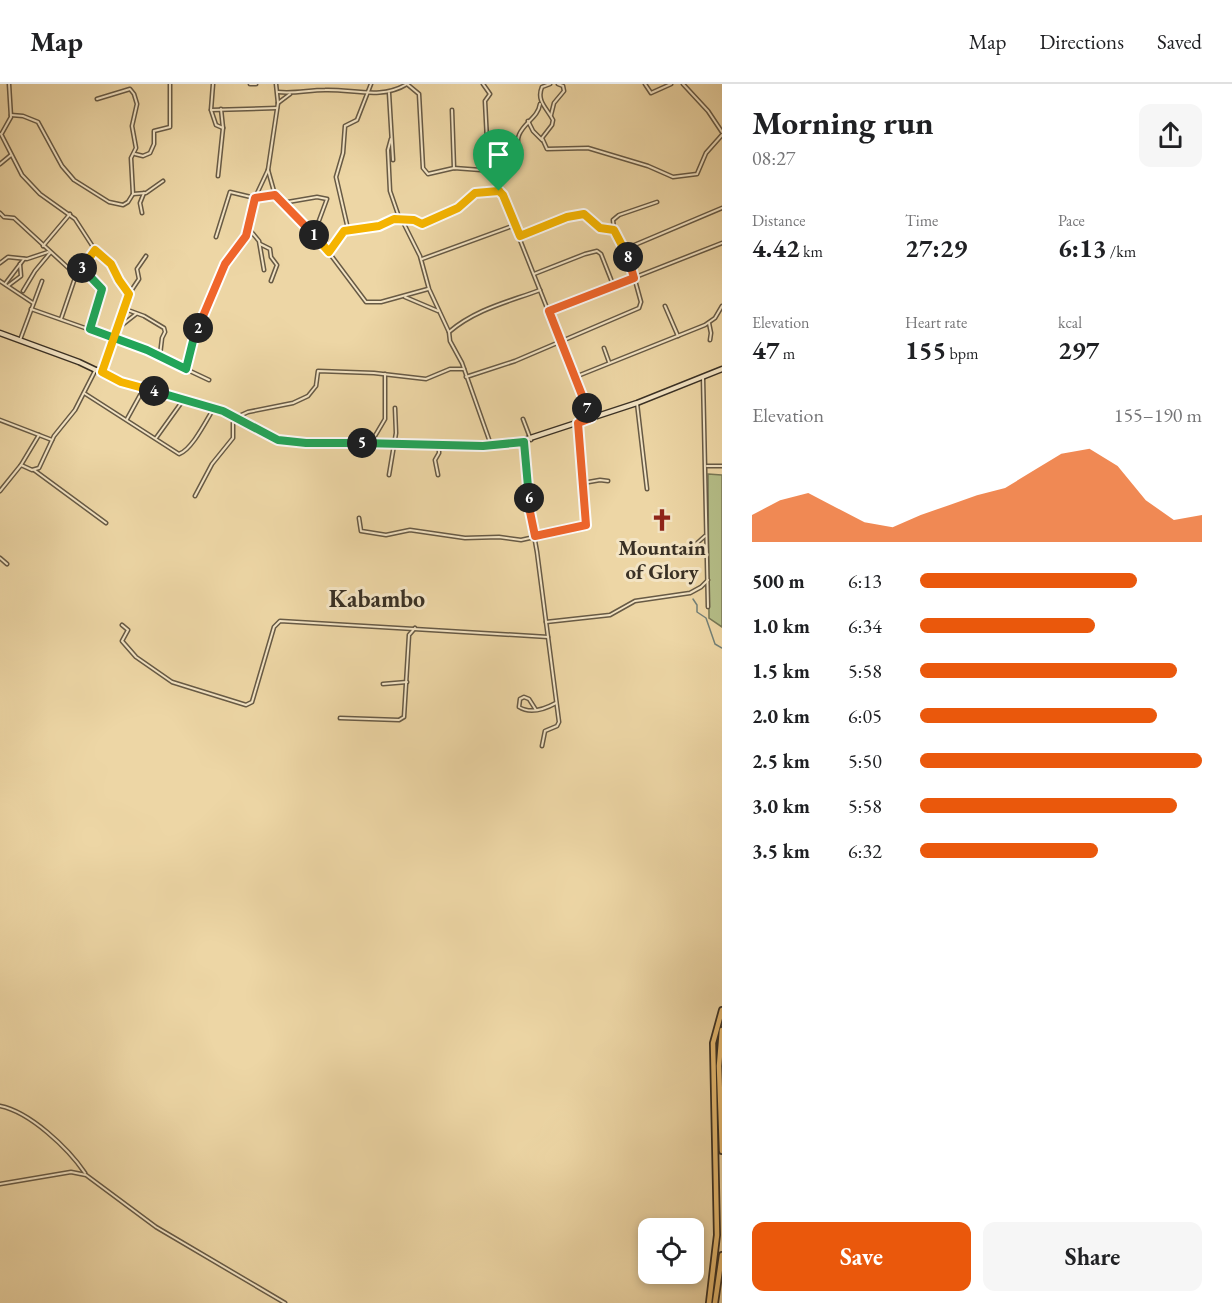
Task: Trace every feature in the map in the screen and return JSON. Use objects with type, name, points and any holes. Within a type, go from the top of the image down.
[{"type":"main road","points":[[0,333],[96,369],[121,382],[214,408],[237,417],[268,436],[283,441],[491,445],[524,442],[637,403],[722,369]]},
{"type":"main road","points":[[709,1303],[717,1235],[713,1043],[722,1010]]},
{"type":"main road","points":[[722,1030],[719,1066],[722,1151]]},
{"type":"main road","points":[[715,1303],[722,1255]]},
{"type":"street","points":[[9,84],[11,115],[1,134],[22,175],[40,194],[70,214],[95,250],[111,264],[129,294]]},
{"type":"street","points":[[134,154],[140,156],[150,153],[154,132],[170,127],[170,84]]},
{"type":"street","points":[[213,84],[211,110],[216,125],[223,129]]},
{"type":"street","points":[[250,84],[256,84]]},
{"type":"street","points":[[186,369],[194,335],[225,264],[243,242],[249,229],[255,198],[268,170],[278,103],[276,84]]},
{"type":"street","points":[[309,84],[309,91]]},
{"type":"street","points":[[337,91],[338,84]]},
{"type":"street","points":[[348,231],[338,192],[337,170],[343,153],[345,127],[357,120],[371,84]]},
{"type":"street","points":[[278,92],[388,93],[407,84],[417,90],[420,98],[424,171],[433,174],[454,168],[478,171],[498,160],[518,154],[519,135],[528,121],[539,112],[541,88],[550,84]]},
{"type":"street","points":[[483,84],[490,94],[485,101],[488,160],[485,168]]},
{"type":"street","points":[[551,116],[554,103],[564,91],[558,84]]},
{"type":"street","points":[[645,84],[651,93],[671,84]]},
{"type":"street","points":[[528,121],[547,149],[588,148],[648,166],[678,178],[697,174],[706,153],[722,134],[708,111],[683,84]]},
{"type":"street","points":[[11,115],[23,116],[38,122],[62,166],[82,186],[115,205],[128,202],[133,194],[131,158],[136,148],[132,126],[137,104],[132,91],[128,89],[97,99]]},
{"type":"street","points":[[278,103],[293,93]]},
{"type":"street","points":[[388,93],[393,160]]},
{"type":"street","points":[[541,102],[553,123],[542,140]]},
{"type":"street","points":[[211,110],[277,108]]},
{"type":"street","points":[[218,176],[223,129],[222,109]]},
{"type":"street","points":[[452,110],[454,168]]},
{"type":"street","points":[[391,139],[388,150],[390,191],[400,220],[422,259],[429,289],[464,369],[491,445]]},
{"type":"street","points":[[0,164],[11,155]]},
{"type":"street","points":[[268,170],[275,195],[314,234],[366,302],[381,302],[429,289]]},
{"type":"street","points":[[133,194],[144,193],[163,181]]},
{"type":"street","points":[[329,252],[342,232],[379,226],[394,219],[414,220],[422,224],[458,208],[475,193],[495,190],[501,192],[591,418]]},
{"type":"street","points":[[142,213],[140,203],[144,193]]},
{"type":"street","points":[[216,237],[228,193],[255,198],[275,195]]},
{"type":"street","points":[[282,203],[317,197],[327,199],[314,234]]},
{"type":"street","points":[[466,377],[638,309],[642,304],[625,249],[614,230],[614,217],[657,202]]},
{"type":"street","points":[[625,249],[722,208]]},
{"type":"street","points":[[0,213],[4,217],[14,218],[76,275]]},
{"type":"street","points":[[43,246],[70,214]]},
{"type":"street","points":[[520,236],[579,214],[584,214],[600,228],[614,230]]},
{"type":"street","points":[[422,259],[515,225]]},
{"type":"street","points":[[249,229],[260,244],[270,249],[271,256],[277,265],[272,281]]},
{"type":"street","points":[[549,311],[722,243]]},
{"type":"street","points":[[260,244],[264,270]]},
{"type":"street","points":[[61,319],[76,275],[95,250]]},
{"type":"street","points":[[534,274],[597,251],[601,254],[614,287]]},
{"type":"street","points":[[0,263],[8,257],[24,259],[50,253]]},
{"type":"street","points":[[23,291],[35,271],[50,253]]},
{"type":"street","points":[[102,372],[129,294],[139,279],[138,268],[146,256]]},
{"type":"street","points":[[4,284],[24,259]]},
{"type":"street","points":[[8,286],[21,276],[20,264]]},
{"type":"street","points":[[81,267],[102,289],[90,329]]},
{"type":"street","points":[[0,280],[33,303]]},
{"type":"street","points":[[20,340],[42,281]]},
{"type":"street","points":[[449,332],[490,306],[540,290]]},
{"type":"street","points":[[404,296],[438,311]]},
{"type":"street","points":[[665,306],[678,336]]},
{"type":"street","points":[[576,377],[709,323],[722,306]]},
{"type":"street","points":[[31,309],[160,356],[209,380]]},
{"type":"street","points":[[124,309],[165,330],[160,356]]},
{"type":"street","points":[[117,328],[137,314]]},
{"type":"street","points":[[709,323],[710,340]]},
{"type":"street","points":[[604,348],[609,362]]},
{"type":"street","points":[[34,470],[39,468],[52,440],[75,410],[96,369]]},
{"type":"street","points":[[195,496],[212,464],[232,441],[233,423],[237,417],[248,412],[303,399],[314,390],[318,371],[385,374],[428,379],[450,369],[464,369]]},
{"type":"street","points":[[371,443],[385,419],[385,374]]},
{"type":"street","points":[[703,377],[708,607]]},
{"type":"street","points":[[127,420],[144,388]]},
{"type":"street","points":[[84,393],[174,451],[184,452],[214,408]]},
{"type":"street","points":[[156,438],[184,399]]},
{"type":"street","points":[[637,403],[647,489]]},
{"type":"street","points":[[389,476],[395,443],[395,408]]},
{"type":"street","points":[[523,419],[531,440]]},
{"type":"street","points":[[0,420],[52,440]]},
{"type":"street","points":[[359,518],[361,531],[381,534],[410,530],[465,538],[499,537],[520,540],[586,525],[579,461],[581,438],[578,423]]},
{"type":"street","points":[[0,491],[21,465],[39,435]]},
{"type":"street","points":[[524,442],[529,507],[535,536],[559,724],[545,731],[542,746]]},
{"type":"street","points":[[438,476],[435,460],[439,453],[439,444]]},
{"type":"street","points":[[21,465],[34,470],[106,523]]},
{"type":"street","points":[[706,466],[722,466]]},
{"type":"street","points":[[583,483],[608,481]]},
{"type":"street","points":[[695,545],[705,536]]},
{"type":"street","points":[[0,558],[7,564]]},
{"type":"street","points":[[546,622],[610,615],[635,601],[690,593],[708,580]]},
{"type":"street","points":[[122,625],[128,630],[122,641],[128,650],[167,679],[188,689],[246,705],[252,702],[274,627],[280,621],[548,637]]},
{"type":"street","points":[[340,718],[402,719],[406,711],[409,635],[415,628]]},
{"type":"street","points":[[383,684],[407,682]]},
{"type":"street","points":[[536,710],[529,699],[524,697],[520,699],[518,705],[520,709],[536,710],[556,703]]},
{"type":"street","points":[[0,1106],[15,1109],[76,1159],[86,1175],[156,1227],[285,1303]]},
{"type":"street","points":[[0,1184],[71,1172],[86,1175]]},
{"type":"green space","points":[[708,474],[722,475],[722,627],[709,618]]},
{"type":"waterway","points":[[693,599],[697,605],[697,612],[706,618],[715,644],[722,648]]},
{"type":"place","name":"Mountain of Glory","points":[[662,520]]},
{"type":"district","name":"Kabambo","points":[[377,599]]},
{"type":"route","points":[[499,191],[478,191],[458,208],[422,224],[414,220],[394,219],[379,226],[344,231],[329,252],[275,195],[255,198],[249,229],[243,242],[225,264],[210,297],[194,335],[186,369],[147,350],[114,338],[90,329],[102,289],[81,267],[95,250],[99,256],[111,264],[129,294],[117,328],[114,338],[102,372],[126,384],[223,411],[268,436],[286,442],[483,446],[524,442],[529,507],[535,536],[585,526],[587,521],[580,466],[581,438],[578,423],[591,418],[549,311],[634,278],[633,270],[614,230],[600,228],[584,214],[567,217],[520,236],[503,195],[499,191]]}]
